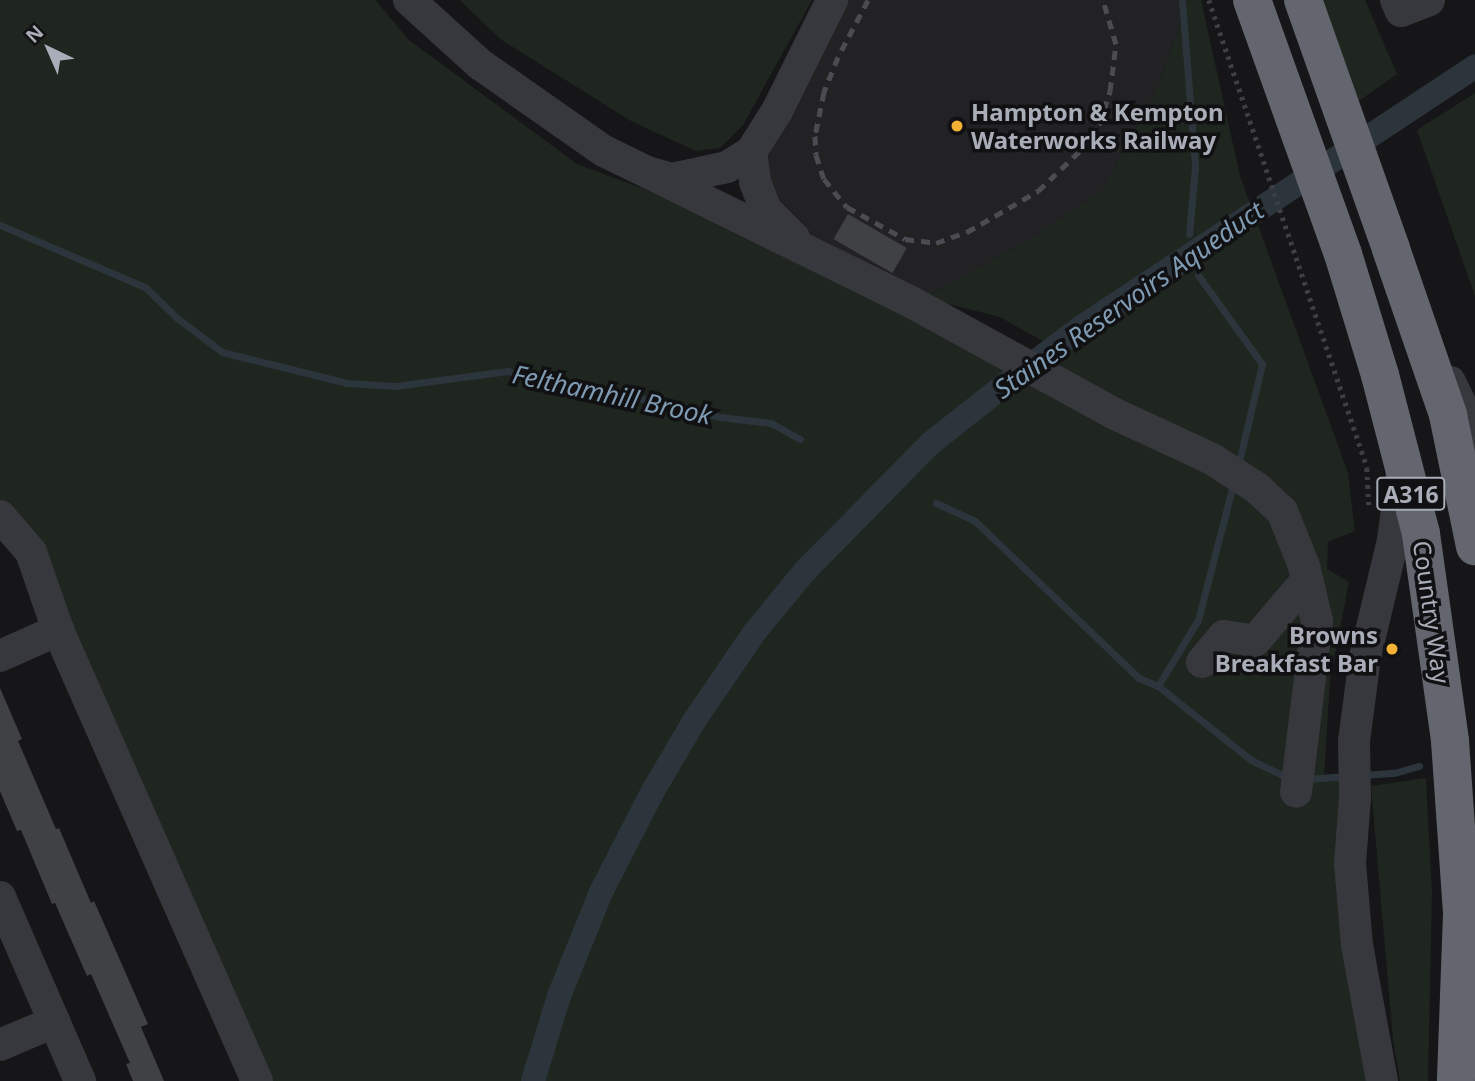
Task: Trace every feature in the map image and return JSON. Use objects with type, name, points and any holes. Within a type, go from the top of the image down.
[{"type":"highway","name":"Country Way","points":[[1252,0],[1343,254],[1403,461],[1421,534],[1450,741],[1462,915],[1457,1081]]},
{"type":"highway","name":"Country Way","points":[[1303,0],[1448,415],[1475,546]]},
{"type":"street","points":[[409,0],[481,65],[604,151],[913,303],[1115,414],[1212,460],[1257,488],[1282,512],[1307,580],[1318,621],[1298,778]]},
{"type":"street","points":[[647,172],[672,179],[699,176],[727,167],[751,152],[777,111],[832,0]]},
{"type":"street","points":[[1396,0],[1401,11],[1429,0]]},
{"type":"street","points":[[751,152],[755,183],[766,210],[783,229],[819,258]]},
{"type":"street","points":[[1426,351],[1468,399],[1475,444]]},
{"type":"street","points":[[1382,1081],[1357,945],[1350,863],[1355,799],[1354,741],[1365,657],[1393,540],[1403,461]]},
{"type":"street","points":[[0,516],[31,552],[58,630],[257,1081]]},
{"type":"street","points":[[1202,662],[1224,636],[1255,641],[1307,580]]},
{"type":"street","points":[[0,656],[58,630]]},
{"type":"street","points":[[0,897],[80,1081]]},
{"type":"street","points":[[0,1045],[54,1022]]},
{"type":"path","points":[[1209,0],[1257,149],[1284,218],[1367,468],[1369,513]]},
{"type":"shaded area","points":[[0,0],[375,0],[409,40],[577,164],[713,215],[1039,367],[1060,351],[1000,317],[925,298],[1037,235],[1102,190],[1157,89],[1188,0],[1201,0],[1240,176],[1348,473],[1355,531],[1328,542],[1327,569],[1349,582],[1330,680],[1324,777],[1354,776],[1382,1081],[257,1081],[0,516]]},
{"type":"shaded area","points":[[460,0],[812,0],[743,125],[720,148],[696,151],[631,121],[500,39]]},
{"type":"shaded area","name":"Hampton & Kempton Waterworks Railway","points":[[845,0],[1188,0],[1157,89],[1102,190],[1037,235],[925,298],[791,229],[759,162]]},
{"type":"shaded area","points":[[1319,0],[1365,0],[1397,74],[1356,103]]},
{"type":"shaded area","points":[[1475,93],[1475,296],[1417,130]]},
{"type":"shaded area","points":[[1426,778],[1432,893],[1428,1081],[1400,1081],[1393,1040],[1371,786]]},
{"type":"building","points":[[848,214],[907,248],[892,273],[834,239]]},
{"type":"building","points":[[0,688],[22,739],[18,741],[56,829],[59,828],[91,903],[94,901],[148,1024],[141,1027],[164,1081],[133,1081],[126,1064],[130,1063],[91,974],[87,976],[55,903],[52,904],[21,830],[17,831],[0,791]]},
{"type":"waterway","points":[[1182,0],[1195,167],[1189,234]]},
{"type":"waterway","name":"Staines Reservoirs Aqueduct","points":[[533,1081],[559,996],[601,892],[653,791],[694,721],[754,633],[805,571],[931,443],[1007,383],[1083,326],[1475,67]]},
{"type":"waterway","name":"Felthamhill Brook","points":[[0,225],[145,287],[177,318],[222,352],[347,383],[395,386],[508,371],[536,380],[672,404],[720,417],[771,423],[800,439]]},
{"type":"waterway","points":[[1198,275],[1262,364],[1239,462]]},
{"type":"waterway","points":[[1158,686],[1198,620],[1232,489]]},
{"type":"waterway","name":"Felthamhill Brook","points":[[936,503],[975,521],[1139,678],[1158,686],[1251,760],[1288,778]]},
{"type":"waterway","points":[[1363,775],[1394,773],[1419,766]]},
{"type":"waterway","points":[[1307,779],[1347,776]]},
{"type":"railway","points":[[868,0],[838,57],[824,92],[815,136],[816,155],[824,179],[847,207],[905,239],[936,243],[967,232],[1038,191],[1083,148],[1099,125],[1110,91],[1116,44],[1103,0]]},
{"type":"place","name":"Hampton & Kempton Waterworks Railway","points":[[957,126]]},
{"type":"place","name":"Browns Breakfast Bar","points":[[1392,649]]}]
